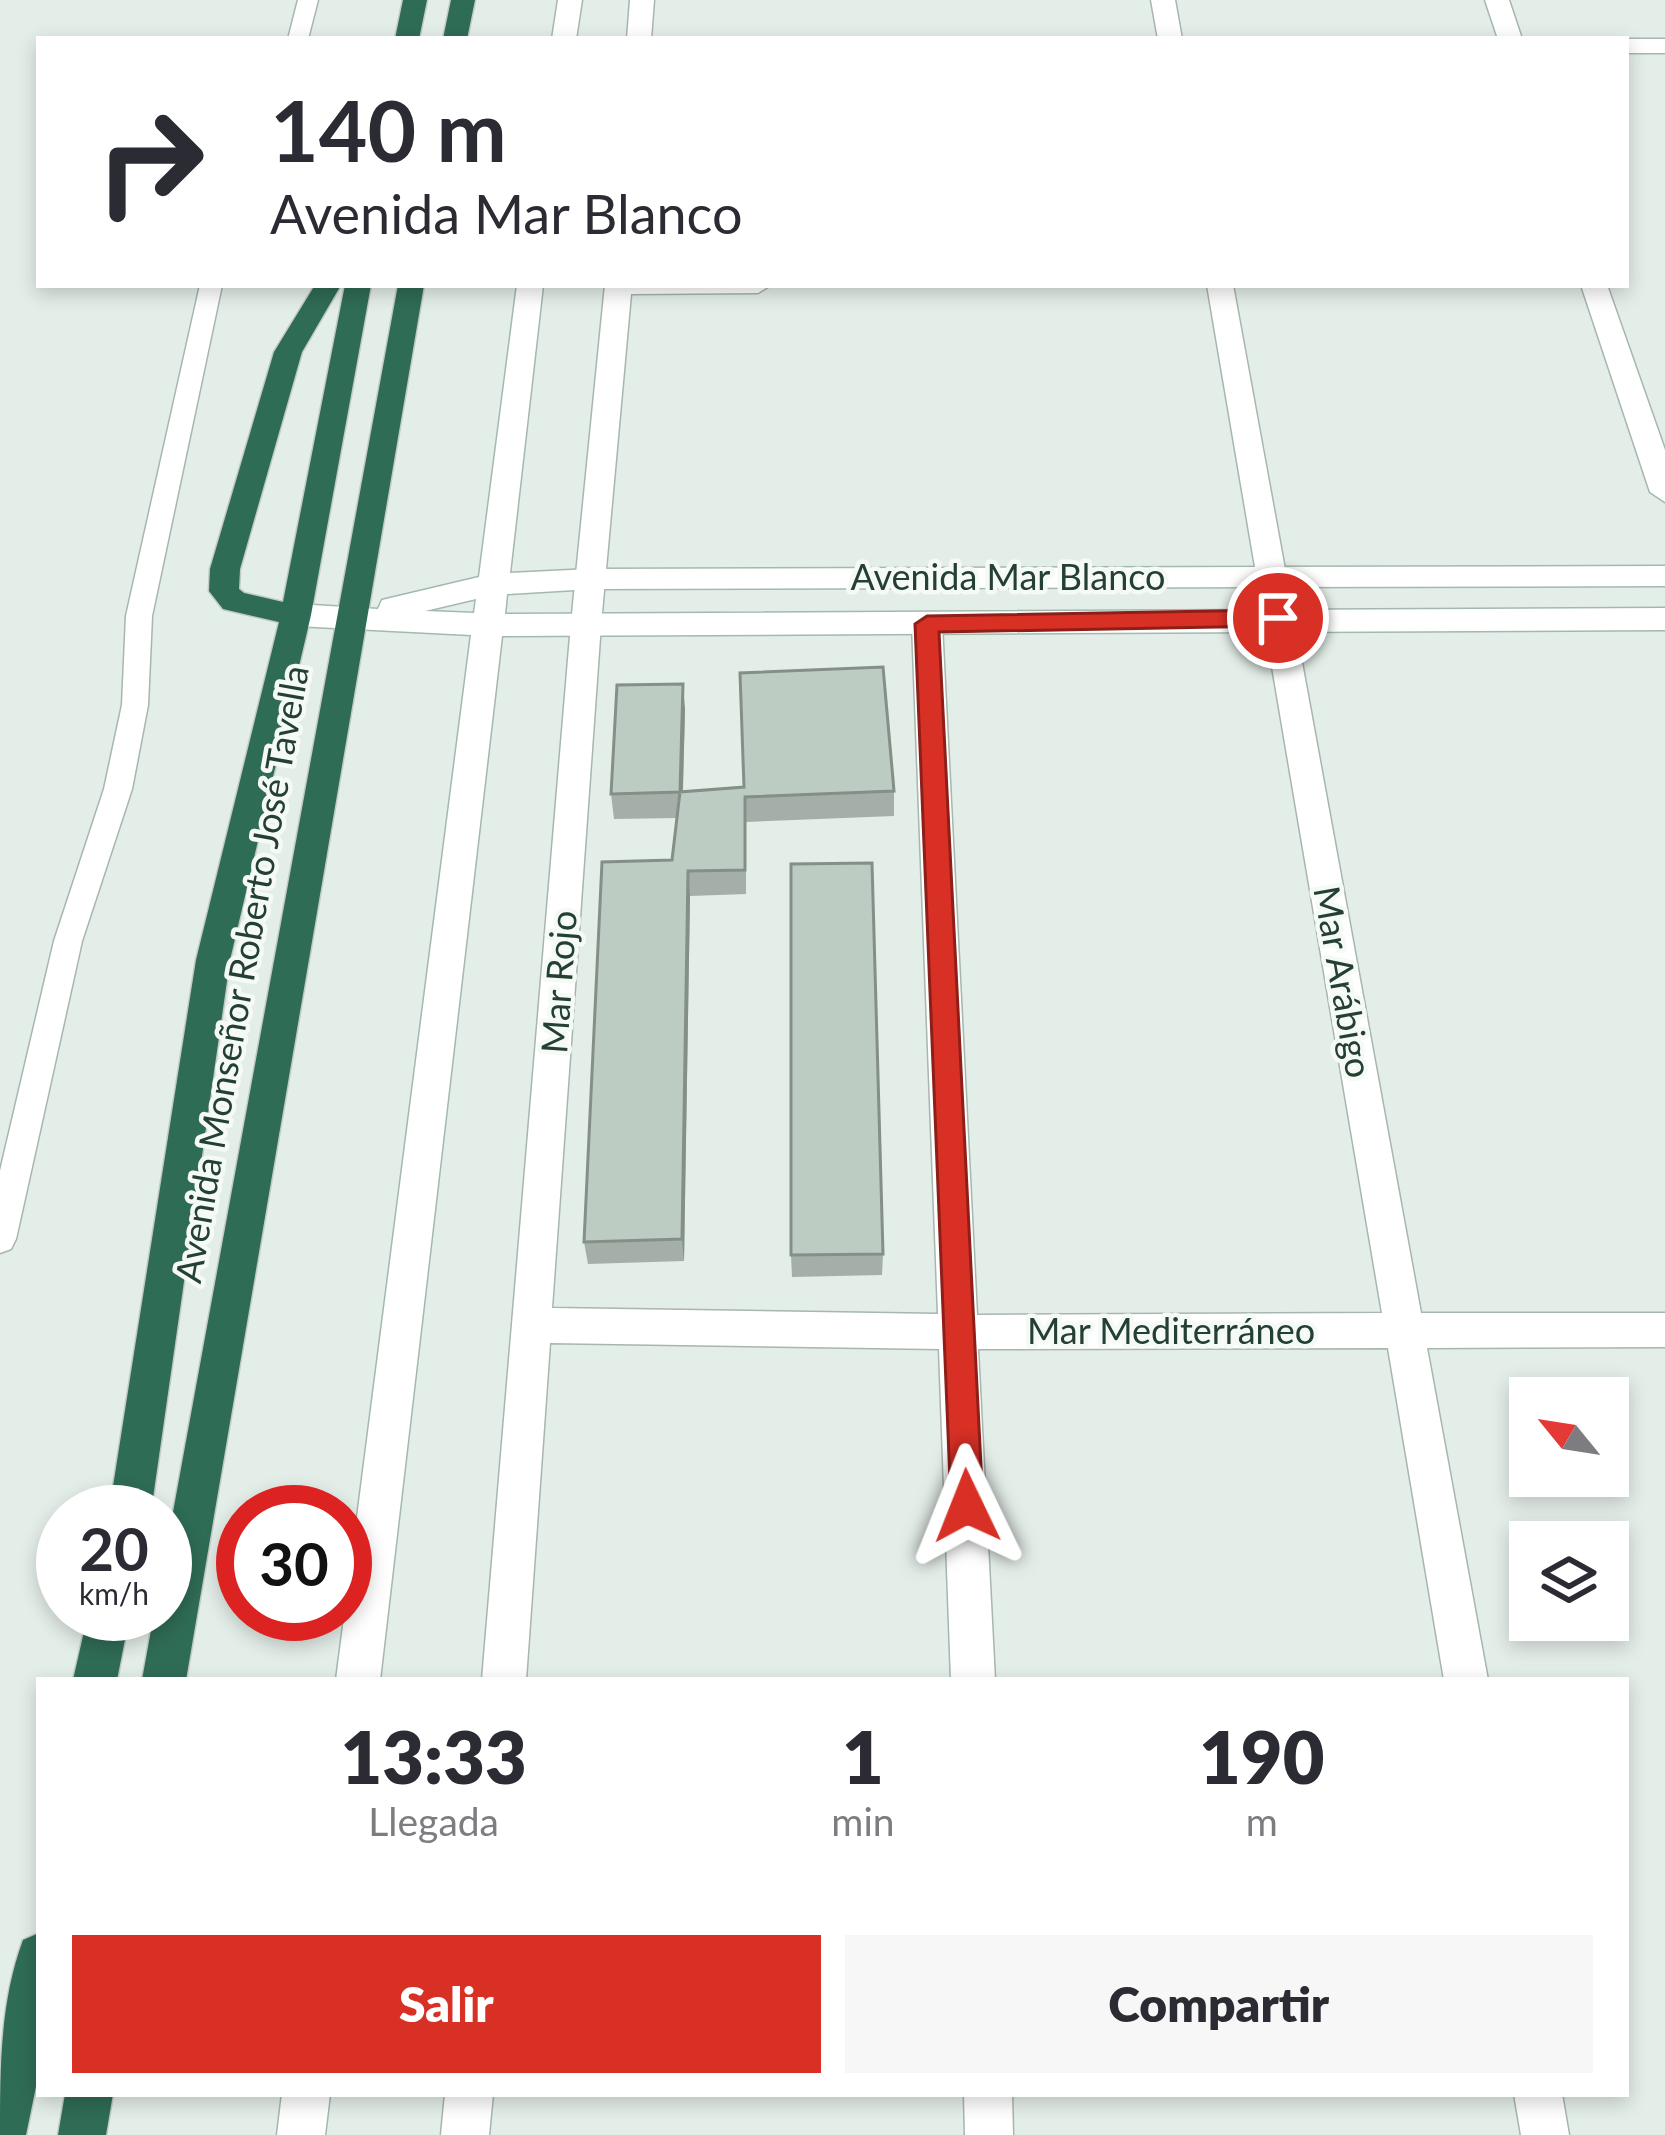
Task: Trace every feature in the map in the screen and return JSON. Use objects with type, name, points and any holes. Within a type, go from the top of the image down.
[{"type":"highway","points":[[408,36],[415,0]]},
{"type":"highway","points":[[456,36],[463,0]]},
{"type":"highway","points":[[296,615],[234,602],[224,591],[225,569],[287,352],[326,288]]},
{"type":"highway","name":"Avenida Monseñor Roberto José Tavella","points":[[134,1485],[213,960],[296,615],[357,288]]},
{"type":"highway","name":"Avenida Monseñor Roberto José Tavella","points":[[165,1677],[410,288]]},
{"type":"highway","points":[[96,1677],[103,1641]]},
{"type":"highway","points":[[2,2135],[36,1971]]},
{"type":"highway","points":[[82,2135],[88,2097]]},
{"type":"street","points":[[564,36],[570,0]]},
{"type":"street","points":[[639,36],[642,0]]},
{"type":"street","points":[[1162,0],[1169,36]]},
{"type":"street","points":[[1497,0],[1509,36]]},
{"type":"street","points":[[1629,46],[1665,46]]},
{"type":"street","points":[[358,1677],[530,288]]},
{"type":"street","name":"Mar Rojo","points":[[504,1677],[586,624],[618,288]]},
{"type":"street","name":"Mar Arábigo","points":[[1221,288],[1465,1677]]},
{"type":"street","points":[[1595,288],[1665,492]]},
{"type":"street","name":"Avenida Mar Blanco","points":[[355,617],[493,584],[591,579],[1665,576]]},
{"type":"street","name":"Avenida Mar Blanco","points":[[296,615],[489,625],[1665,619]]},
{"type":"street","points":[[927,624],[973,1677]]},
{"type":"street","name":"Mar Mediterráneo","points":[[534,1325],[961,1332],[1665,1330]]},
{"type":"street","points":[[301,2135],[306,2097]]},
{"type":"street","points":[[465,2135],[469,2097]]},
{"type":"street","points":[[988,2097],[989,2135]]},
{"type":"street","points":[[1539,2097],[1545,2135]]},
{"type":"lane","points":[[299,36],[308,0]]},
{"type":"lane","points":[[0,1239],[68,941],[118,789],[135,705],[139,616],[210,288]]},
{"type":"building","points":[[883,667],[894,791],[745,797],[745,870],[688,871],[682,1239],[584,1242],[602,862],[672,860],[680,792],[744,787],[740,673]]},
{"type":"building","points":[[683,684],[680,792],[611,794],[617,685]]},
{"type":"building","points":[[872,863],[883,1254],[791,1255],[791,864]]},
{"type":"route","points":[[967,1506],[927,624],[1278,618]]}]
